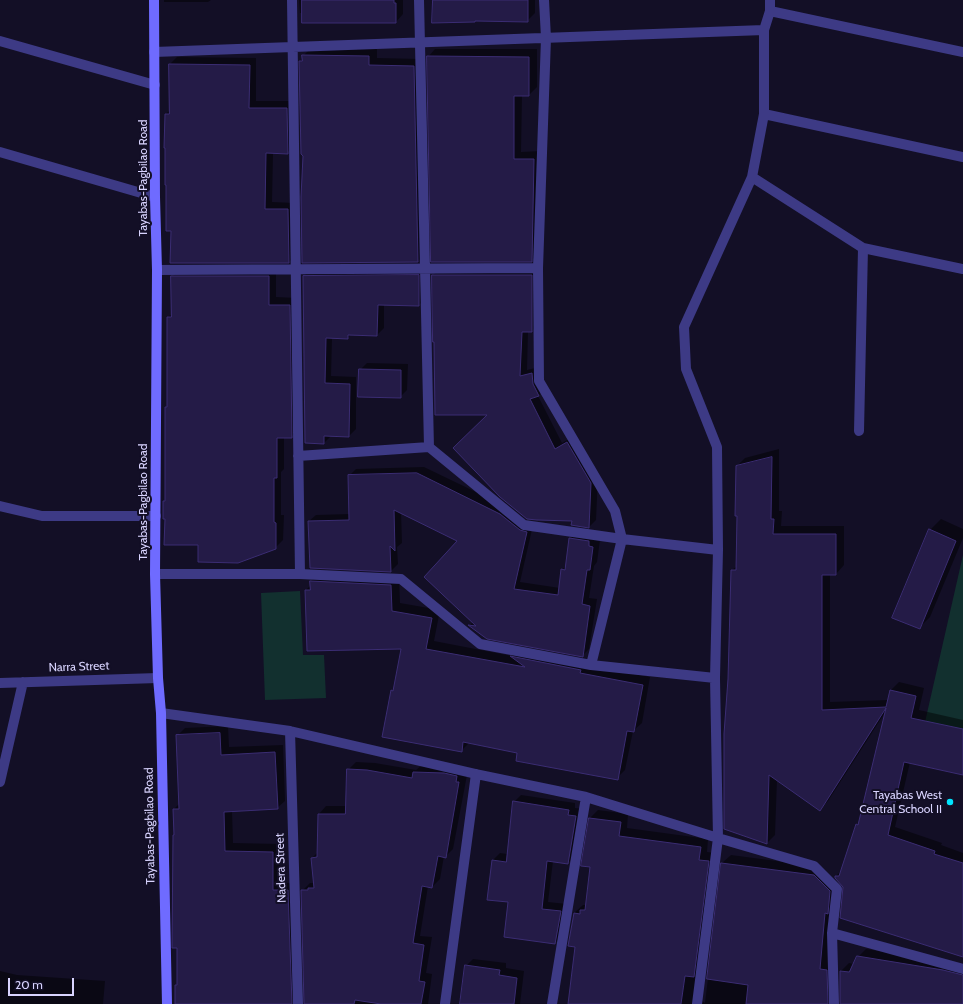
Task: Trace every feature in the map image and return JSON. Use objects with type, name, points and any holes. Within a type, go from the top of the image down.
[{"type":"main road","name":"Tayabas-Pagbilao Road","points":[[154,0],[157,270],[155,574],[158,678],[161,713],[167,1004]]},
{"type":"street","points":[[292,0],[300,574]]},
{"type":"street","points":[[419,0],[428,447]]},
{"type":"street","points":[[544,0],[546,38],[538,268],[539,381],[615,511],[622,539],[591,665]]},
{"type":"street","points":[[697,1004],[718,838],[715,678],[718,550],[717,447],[686,369],[684,327],[752,177],[764,114],[764,30],[770,11],[770,0]]},
{"type":"street","points":[[770,11],[963,52]]},
{"type":"street","points":[[154,52],[764,30]]},
{"type":"street","points":[[0,41],[155,85]]},
{"type":"street","points":[[764,114],[963,157]]},
{"type":"street","points":[[0,152],[155,196]]},
{"type":"street","points":[[752,177],[863,248],[963,269]]},
{"type":"street","points":[[859,431],[863,248]]},
{"type":"street","points":[[157,270],[538,268]]},
{"type":"street","points":[[298,456],[428,447],[524,525],[622,539],[718,550]]},
{"type":"street","points":[[0,506],[42,516],[156,516]]},
{"type":"street","points":[[155,574],[300,574],[401,579],[480,644],[591,665],[715,678]]},
{"type":"street","name":"Narra Street","points":[[0,683],[158,678]]},
{"type":"street","points":[[0,782],[22,682]]},
{"type":"street","points":[[161,713],[290,732],[586,797],[814,866],[837,890],[832,933],[834,1004]]},
{"type":"street","name":"Nadera Street","points":[[290,732],[298,1004]]},
{"type":"street","points":[[444,1004],[476,774]]},
{"type":"street","points":[[552,1004],[586,797]]},
{"type":"street","points":[[832,933],[963,969]]},
{"type":"green space","points":[[963,555],[963,732],[925,722]]},
{"type":"green space","points":[[300,591],[303,655],[324,655],[326,698],[265,700],[261,593]]},
{"type":"building","points":[[302,0],[394,0],[394,3],[396,3],[396,23],[302,23]]},
{"type":"building","points":[[433,0],[528,0],[528,22],[475,21],[432,23]]},
{"type":"building","points":[[302,55],[369,56],[369,65],[414,66],[418,262],[302,263],[301,197],[303,156],[301,154],[299,61],[302,61]]},
{"type":"building","points":[[427,56],[529,57],[529,96],[514,96],[514,159],[534,159],[532,262],[431,262]]},
{"type":"building","points":[[169,64],[250,65],[249,108],[287,108],[288,154],[266,153],[265,209],[288,209],[289,263],[170,263],[171,231],[166,231],[164,148],[165,114],[169,114]]},
{"type":"building","points":[[419,275],[419,306],[378,305],[377,336],[348,335],[348,339],[326,338],[325,383],[350,384],[349,437],[324,436],[324,444],[305,443],[303,276]]},
{"type":"building","points":[[432,275],[532,275],[532,332],[522,332],[520,376],[532,373],[533,384],[539,396],[530,399],[555,449],[567,442],[591,483],[589,528],[571,525],[572,521],[527,519],[500,497],[453,448],[487,415],[435,415]]},
{"type":"building","points":[[171,276],[269,276],[269,305],[290,305],[292,438],[277,438],[277,478],[274,478],[274,522],[276,523],[276,549],[238,563],[198,562],[198,545],[164,545],[165,519],[163,519],[163,501],[165,501],[167,317],[171,317]]},
{"type":"building","points":[[359,369],[401,370],[401,398],[358,397]]},
{"type":"building","points":[[772,457],[771,519],[774,519],[773,534],[836,534],[836,575],[822,575],[822,710],[886,707],[890,690],[916,696],[911,718],[963,729],[963,775],[904,762],[888,835],[935,851],[934,854],[963,863],[963,957],[840,918],[843,887],[835,876],[839,876],[856,824],[858,825],[886,708],[820,811],[769,775],[767,844],[724,829],[724,734],[728,679],[731,570],[736,570],[736,466]]},
{"type":"building","points":[[417,473],[500,514],[520,530],[527,532],[514,589],[558,595],[561,569],[565,570],[569,538],[589,541],[589,546],[593,547],[590,570],[587,570],[582,604],[590,606],[583,657],[487,639],[468,625],[476,626],[424,577],[457,541],[394,510],[395,551],[390,546],[391,572],[310,568],[308,521],[349,520],[348,475]]},
{"type":"building","points":[[929,529],[956,541],[920,629],[892,618]]},
{"type":"building","points":[[310,581],[391,585],[392,611],[432,618],[426,649],[525,667],[510,656],[581,670],[580,673],[643,685],[634,732],[627,731],[618,780],[516,761],[517,753],[463,742],[462,752],[382,737],[401,649],[307,651],[305,590],[310,590]]},
{"type":"building","points":[[220,733],[221,755],[275,752],[278,809],[224,812],[225,851],[273,852],[273,890],[288,890],[292,1004],[175,1004],[175,985],[177,985],[177,948],[172,948],[173,809],[179,809],[176,735]]},
{"type":"building","points":[[347,769],[367,770],[412,778],[413,772],[444,773],[457,776],[456,782],[459,782],[446,858],[438,856],[432,888],[422,886],[413,943],[424,945],[419,981],[425,982],[421,1004],[381,1004],[355,1000],[354,1004],[304,1004],[301,890],[314,888],[311,858],[317,857],[318,814],[345,814]]},
{"type":"building","points":[[513,801],[569,810],[568,815],[576,816],[568,864],[547,861],[542,909],[561,911],[555,944],[504,937],[508,902],[487,900],[492,860],[506,862]]},
{"type":"building","points":[[589,818],[621,822],[619,836],[701,847],[699,860],[709,861],[694,977],[685,976],[681,1004],[568,1004],[575,947],[568,946],[574,913],[580,914],[580,910],[585,910],[590,867],[581,866]]},
{"type":"building","points":[[721,863],[814,875],[830,891],[828,914],[825,913],[820,969],[827,970],[828,1004],[746,1004],[748,985],[707,979]]},
{"type":"building","points":[[857,956],[943,970],[963,975],[963,1004],[840,1004],[840,971],[849,972]]},
{"type":"building","points":[[465,965],[500,970],[499,975],[517,978],[514,1004],[460,1004]]},
{"type":"place","name":"Tayabas West Central School II","points":[[950,802]]}]
